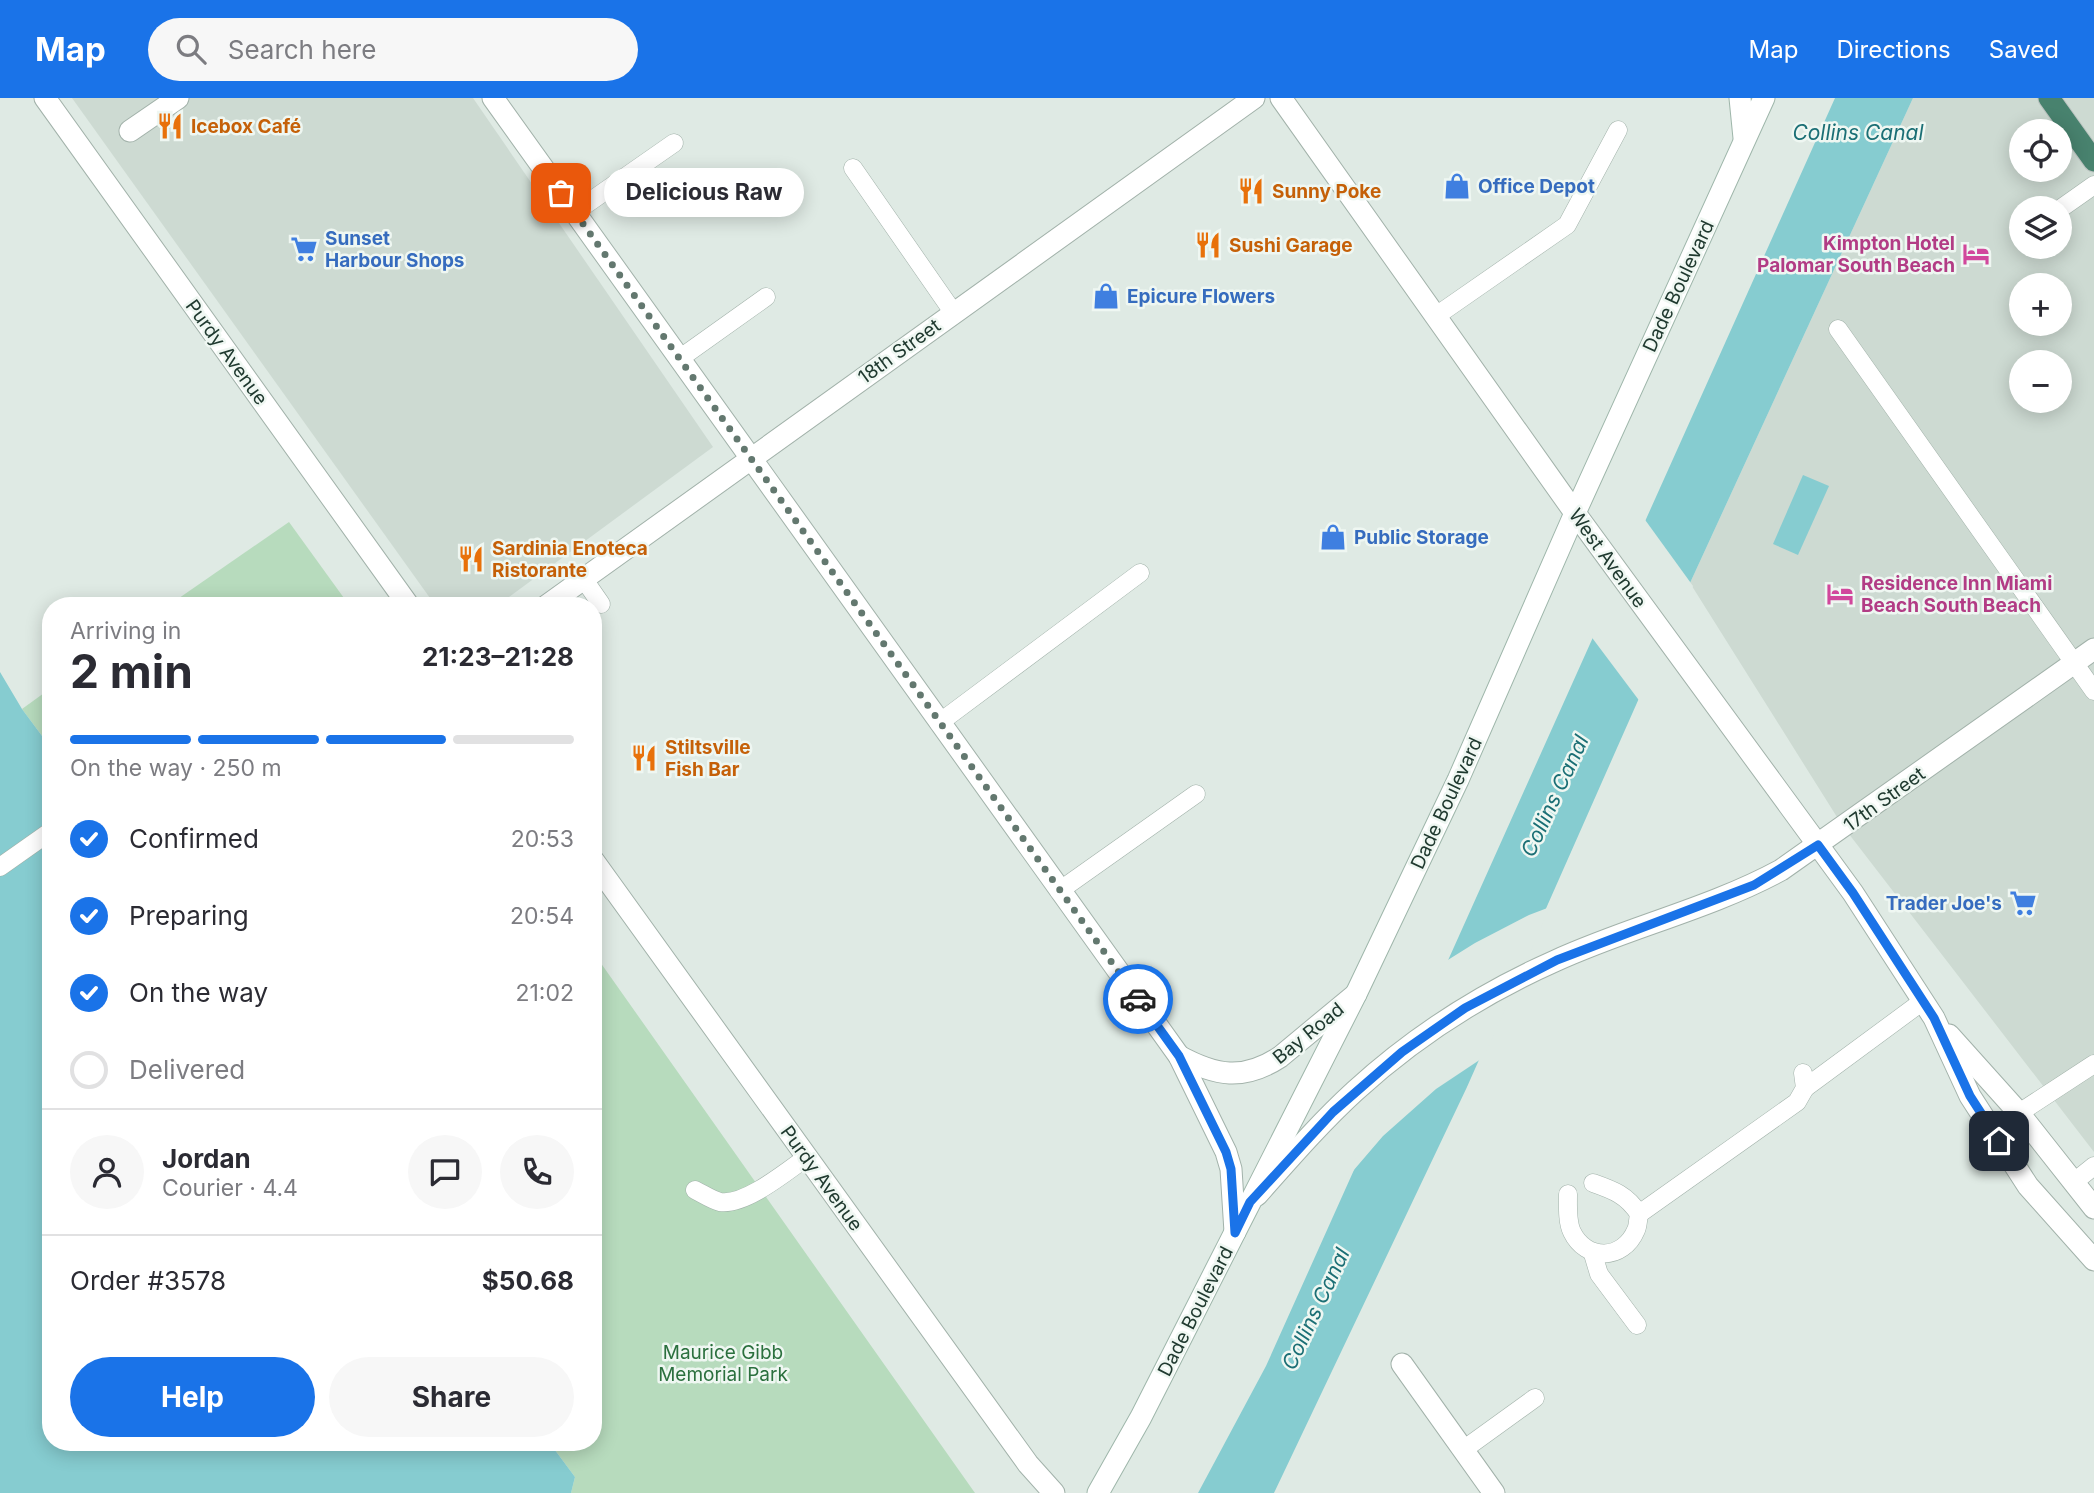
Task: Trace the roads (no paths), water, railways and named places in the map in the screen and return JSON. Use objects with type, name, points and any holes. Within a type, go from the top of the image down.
[{"type":"highway","points":[[2049,98],[2094,160]]},
{"type":"street","name":"Purdy Avenue","points":[[45,98],[403,597]]},
{"type":"street","points":[[130,131],[178,98]]},
{"type":"street","name":"Bay Road","points":[[493,98],[1179,1056],[1226,1152],[1231,1169],[1235,1233]]},
{"type":"street","name":"18th Street","points":[[557,597],[1254,98]]},
{"type":"street","name":"West Avenue","points":[[1282,98],[1575,513],[1818,845],[1928,1010],[1970,1096],[2028,1186],[2094,1260]]},
{"type":"street","points":[[1740,98],[1744,141]]},
{"type":"street","name":"Dade Boulevard","points":[[1098,1493],[1141,1417],[1356,994],[1458,780],[1575,513],[1764,98]]},
{"type":"street","name":"17th Street","points":[[1250,1202],[1333,1112],[1402,1052],[1465,1008],[1557,960],[1754,885],[1818,845],[2094,649]]},
{"type":"street","name":"Purdy Avenue","points":[[602,872],[1028,1464],[1054,1493]]},
{"type":"street","name":"Bay Road","points":[[1179,1056],[1202,1068],[1221,1073],[1251,1072],[1280,1057],[1356,994]]},
{"type":"street","name":"West Avenue","points":[[1928,1010],[2019,1113],[2094,1208]]},
{"type":"street","points":[[1402,1364],[1494,1493]]},
{"type":"lane","points":[[1436,316],[1567,225],[1618,130]]},
{"type":"lane","points":[[575,212],[674,143]]},
{"type":"lane","points":[[853,168],[953,312]]},
{"type":"lane","points":[[2072,201],[2094,185]]},
{"type":"lane","points":[[679,359],[765,297]]},
{"type":"lane","points":[[1838,329],[2094,691]]},
{"type":"lane","points":[[939,723],[1140,573]]},
{"type":"lane","points":[[583,578],[596,597]]},
{"type":"lane","points":[[1059,891],[1196,794]]},
{"type":"lane","points":[[0,867],[42,837]]},
{"type":"lane","points":[[1639,1214],[1797,1102],[1804,1081],[1928,1010]]},
{"type":"lane","points":[[2019,1113],[2094,1064]]},
{"type":"lane","points":[[695,1190],[721,1202],[732,1201],[765,1186],[807,1157]]},
{"type":"lane","points":[[2074,1182],[2094,1166]]},
{"type":"lane","points":[[1568,1194],[1570,1229],[1580,1245],[1593,1254],[1609,1254],[1625,1245],[1636,1231],[1639,1214],[1631,1201],[1620,1192],[1593,1183]]},
{"type":"lane","points":[[1593,1254],[1599,1274],[1637,1325]]},
{"type":"lane","points":[[1463,1450],[1535,1398]]},
{"type":"water","name":"Collins Canal","points":[[1835,98],[1913,98],[1690,583],[1467,1087],[1274,1493],[1198,1493],[1266,1366]]},
{"type":"water","points":[[1803,475],[1829,486],[1798,555],[1773,544]]},
{"type":"water","points":[[0,672],[42,736],[42,1451],[556,1451],[575,1477],[571,1493],[0,1493]]},
{"type":"place","name":"Icebox Café","points":[[170,126]]},
{"type":"place","name":"Office Depot","points":[[1457,186]]},
{"type":"place","name":"Sunny Poke","points":[[1251,191]]},
{"type":"place","name":"Delicious Raw","points":[[561,193]]},
{"type":"place","name":"Sushi Garage","points":[[1208,245]]},
{"type":"place","name":"Sunset Harbour Shops","points":[[304,249]]},
{"type":"place","name":"Kimpton Hotel Palomar South Beach","points":[[1976,254]]},
{"type":"place","name":"Epicure Flowers","points":[[1106,296]]},
{"type":"place","name":"Public Storage","points":[[1333,537]]},
{"type":"place","name":"Sardinia Enoteca Ristorante","points":[[471,559]]},
{"type":"place","name":"Residence Inn Miami Beach South Beach","points":[[1840,594]]},
{"type":"place","name":"Stiltsville Fish Bar","points":[[644,758]]},
{"type":"place","name":"Trader Joe's","points":[[2023,903]]},
{"type":"park label","name":"Maurice Gibb Memorial Park","points":[[723,1363]]}]
